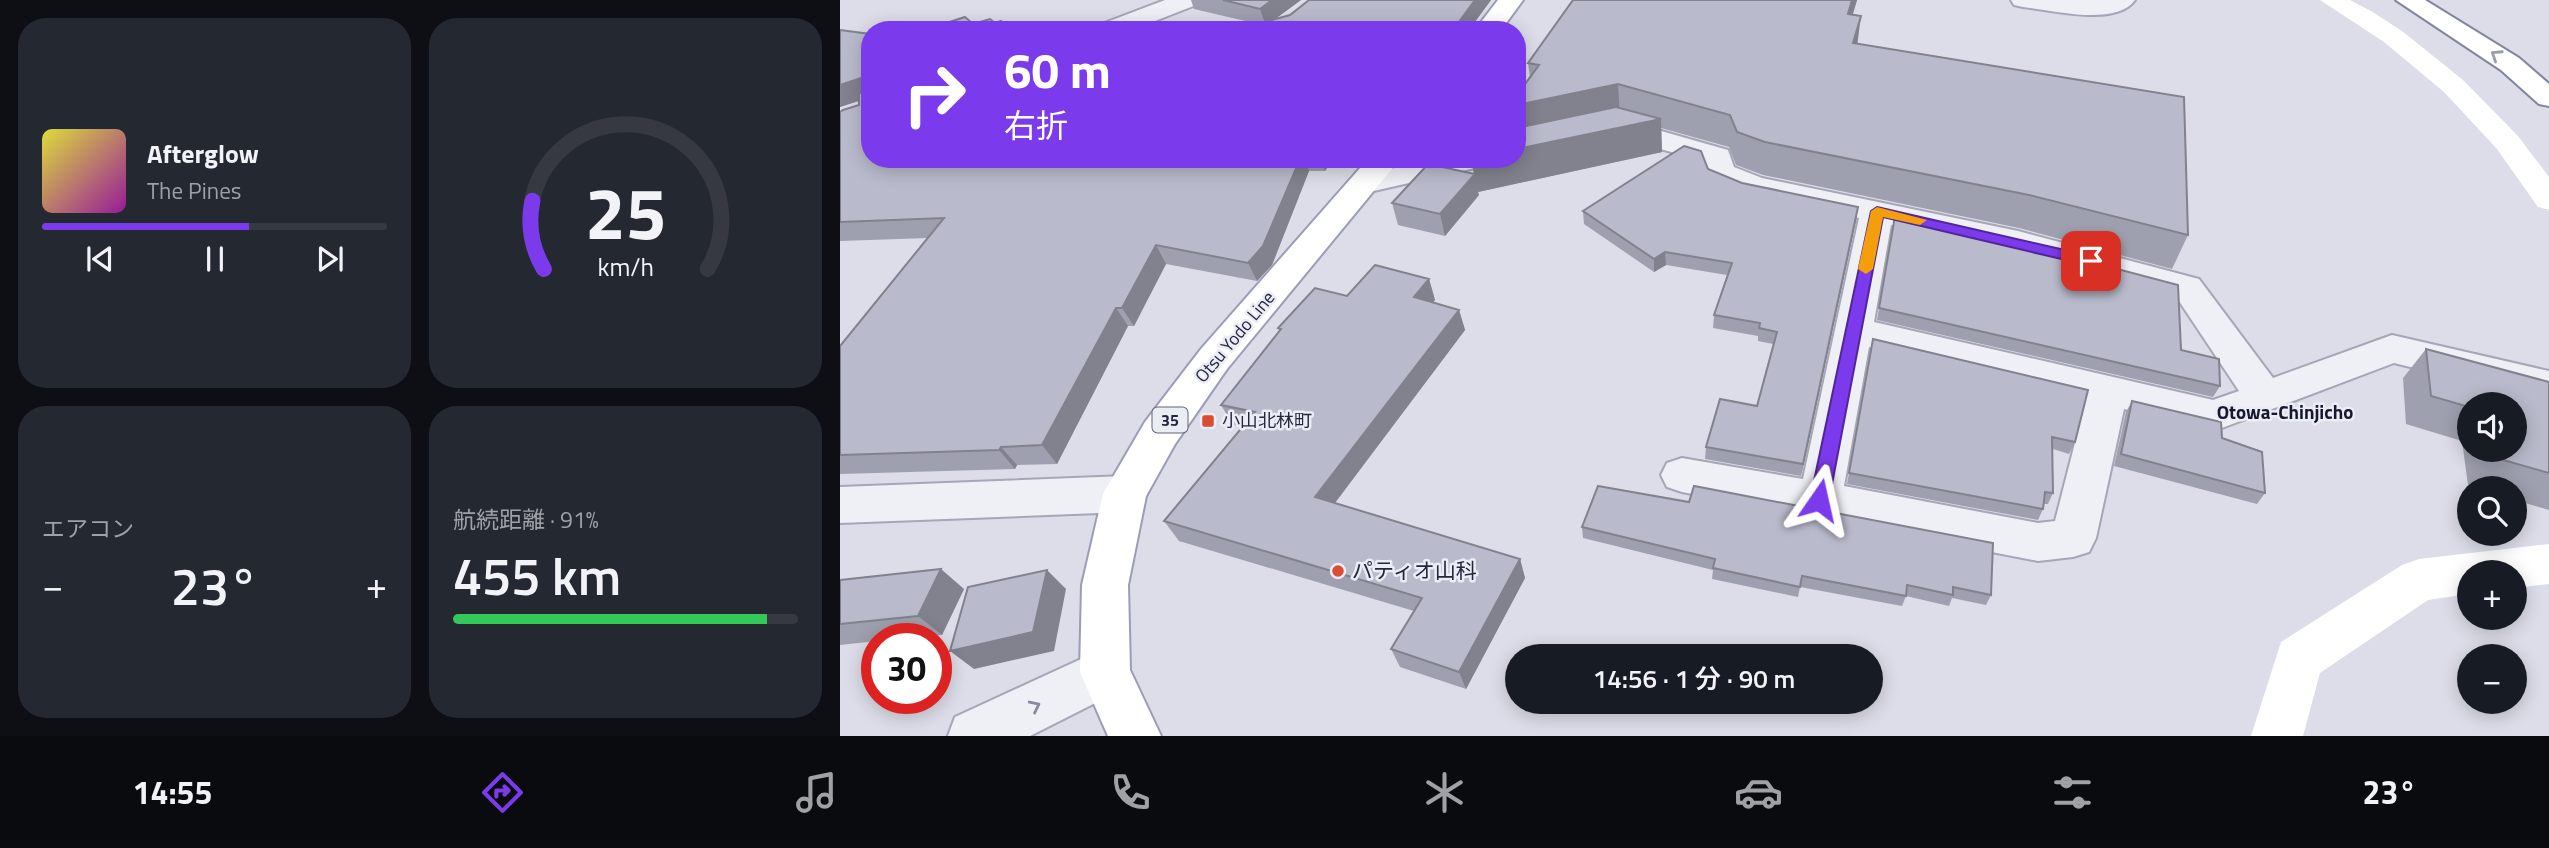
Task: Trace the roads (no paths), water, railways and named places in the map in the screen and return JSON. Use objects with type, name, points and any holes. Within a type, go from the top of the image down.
[{"type":"main road","points":[[1495,21],[1511,0]]},
{"type":"main road","points":[[2408,0],[2510,64],[2549,98]]},
{"type":"main road","points":[[2348,3],[2426,63],[2478,109],[2537,180],[2549,200]]},
{"type":"main road","name":"Otsu Yodo Line","points":[[1135,736],[1105,671],[1105,585],[1125,494],[1160,433],[1214,359],[1375,172]]},
{"type":"main road","points":[[2527,567],[2549,564]]},
{"type":"main road","points":[[2277,736],[2299,659],[2419,580],[2457,575]]},
{"type":"street","points":[[1132,21],[1187,0]]},
{"type":"street","points":[[2023,0],[2106,9],[2123,0]]},
{"type":"street","points":[[1526,148],[1619,128],[1717,156],[1720,172],[1754,186],[2018,242],[2187,286],[2265,397]]},
{"type":"street","points":[[1375,172],[1406,168]]},
{"type":"street","points":[[1819,500],[1877,211]]},
{"type":"street","points":[[1853,330],[2214,416],[2392,349],[2549,386]]},
{"type":"street","points":[[1682,475],[2038,542],[2073,538],[2108,391]]},
{"type":"street","points":[[840,505],[1125,494]]},
{"type":"street","points":[[974,736],[1105,671]]},
{"type":"place","name":"小山北林町","points":[[1208,421]]},
{"type":"place","name":"パティオ山科","points":[[1338,571]]},
{"type":"district","name":"Otowa-Chinjicho","points":[[2285,412]]}]
